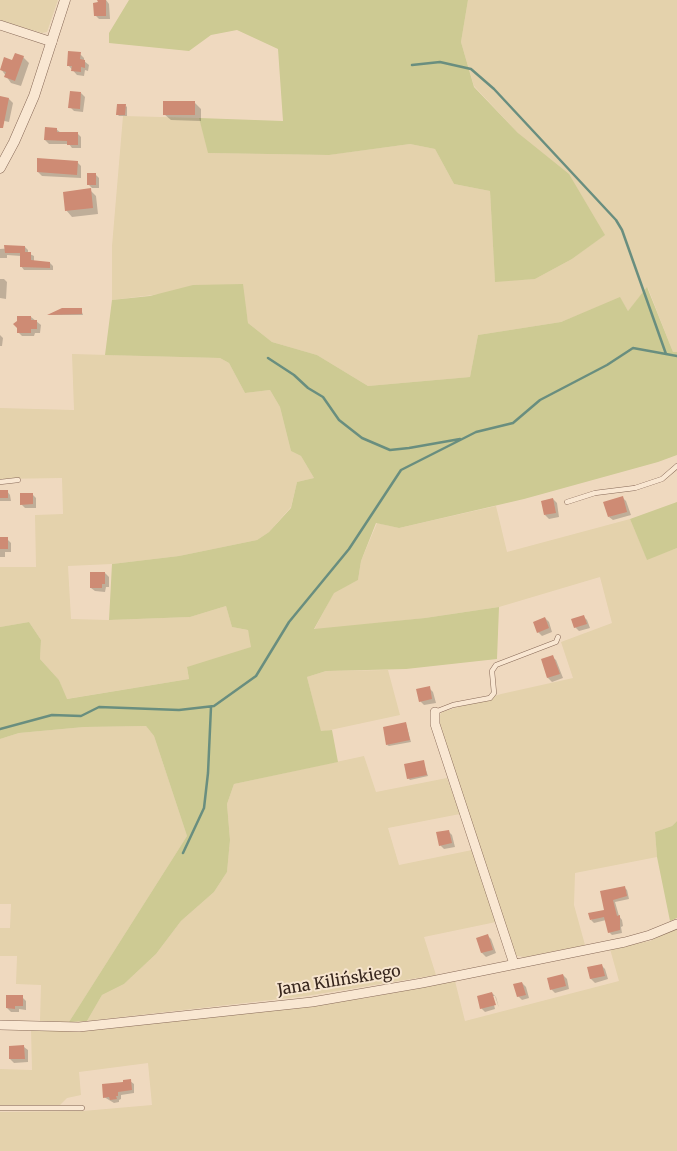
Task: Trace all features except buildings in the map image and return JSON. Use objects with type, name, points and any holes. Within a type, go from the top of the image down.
[{"type":"street","points":[[0,168],[28,112],[65,0]]},
{"type":"street","points":[[0,24],[52,42]]},
{"type":"street","points":[[435,712],[434,724],[514,964]]},
{"type":"street","name":"Jana Kilińskiego","points":[[0,1024],[79,1027],[276,1006],[422,983],[638,939],[677,924]]},
{"type":"lane","points":[[567,502],[595,493],[634,488],[662,479],[677,466]]},
{"type":"lane","points":[[0,482],[18,480]]},
{"type":"lane","points":[[435,712],[453,705],[490,698],[494,693],[492,671],[496,665],[556,642],[558,638]]},
{"type":"lane","points":[[0,1108],[82,1108]]},
{"type":"shaded area","points":[[0,0],[58,0],[47,32],[42,33],[0,20]]},
{"type":"shaded area","points":[[129,0],[468,0],[461,42],[474,87],[518,133],[569,174],[605,235],[572,259],[535,279],[495,282],[490,191],[454,184],[435,149],[410,144],[329,155],[208,153],[199,118],[283,121],[278,49],[237,30],[211,35],[189,51],[109,43],[109,33]]},
{"type":"shaded area","points":[[468,0],[677,0],[677,352],[673,352],[648,288],[628,311],[620,298],[561,322],[478,335],[470,377],[368,386],[317,355],[272,342],[248,323],[242,284],[112,300],[112,246],[123,116],[199,118],[209,153],[328,155],[410,144],[435,149],[454,184],[490,191],[495,281],[535,279],[572,259],[604,235],[518,133],[474,86],[461,42]]},
{"type":"shaded area","points":[[243,284],[248,323],[272,342],[317,355],[368,386],[470,377],[478,335],[561,322],[620,297],[628,311],[647,287],[673,352],[677,352],[677,455],[524,499],[399,528],[376,523],[361,561],[358,580],[334,593],[314,629],[425,618],[499,607],[497,659],[406,669],[326,671],[307,677],[321,731],[332,730],[338,762],[234,784],[227,804],[230,840],[227,872],[214,892],[181,921],[156,954],[124,984],[102,995],[87,1021],[69,1022],[187,836],[154,736],[146,726],[84,727],[19,733],[0,739],[0,627],[29,622],[41,640],[40,659],[59,680],[67,699],[189,679],[187,667],[251,647],[248,630],[232,627],[226,606],[190,617],[109,620],[112,564],[179,556],[257,540],[269,532],[291,508],[297,482],[314,478],[301,456],[291,451],[280,407],[270,390],[245,393],[229,363],[220,358],[105,355],[112,300],[150,296],[193,285]]},
{"type":"shaded area","points":[[72,354],[220,358],[229,363],[245,393],[270,390],[280,407],[291,451],[301,456],[314,478],[297,482],[291,507],[269,532],[257,540],[179,556],[112,564],[68,566],[71,619],[109,620],[190,617],[226,606],[232,627],[248,630],[252,647],[187,668],[189,679],[66,699],[59,680],[40,659],[41,640],[29,622],[0,627],[0,567],[36,567],[35,515],[63,514],[62,478],[0,479],[0,408],[74,410]]},
{"type":"shaded area","points":[[677,502],[677,548],[647,560],[630,519]]},
{"type":"shaded area","points":[[496,506],[507,552],[630,519],[647,559],[677,548],[677,821],[672,826],[655,832],[657,857],[575,873],[574,905],[585,945],[525,957],[517,956],[514,952],[501,919],[438,718],[442,712],[501,694],[573,678],[561,642],[612,623],[600,577],[499,607],[425,618],[314,630],[334,592],[358,580],[361,561],[377,523],[399,528]]},
{"type":"shaded area","points":[[388,670],[400,715],[321,732],[307,677],[326,671]]},
{"type":"shaded area","points":[[146,726],[154,736],[187,836],[69,1022],[40,1021],[41,985],[16,984],[17,956],[0,956],[0,928],[10,928],[11,904],[0,904],[0,739],[19,733],[84,727]]},
{"type":"shaded area","points":[[364,756],[376,792],[447,778],[460,814],[388,828],[399,865],[472,850],[496,922],[424,937],[436,975],[306,996],[87,1021],[102,995],[124,984],[156,954],[181,921],[214,892],[227,872],[230,840],[227,804],[234,784]]},
{"type":"shaded area","points":[[677,821],[677,918],[670,921],[657,857],[655,832],[672,826]]},
{"type":"shaded area","points":[[677,928],[677,1151],[0,1151],[0,1112],[83,1111],[152,1105],[148,1063],[79,1072],[81,1095],[67,1098],[60,1105],[0,1105],[0,1069],[32,1070],[31,1029],[78,1032],[256,1012],[366,998],[455,981],[465,1021],[619,981],[610,949],[650,941]]},
{"type":"waterway","points":[[412,65],[440,62],[471,69],[494,89],[616,220],[622,230],[666,354]]},
{"type":"waterway","points":[[0,729],[52,715],[81,716],[99,707],[179,710],[214,706],[256,676],[289,622],[349,549],[401,470],[476,432],[513,423],[540,400],[607,365],[633,348],[677,356]]},
{"type":"waterway","points":[[268,358],[323,397],[339,420],[362,438],[390,450],[460,439]]},
{"type":"waterway","points":[[183,853],[204,808],[208,773],[211,707]]}]
